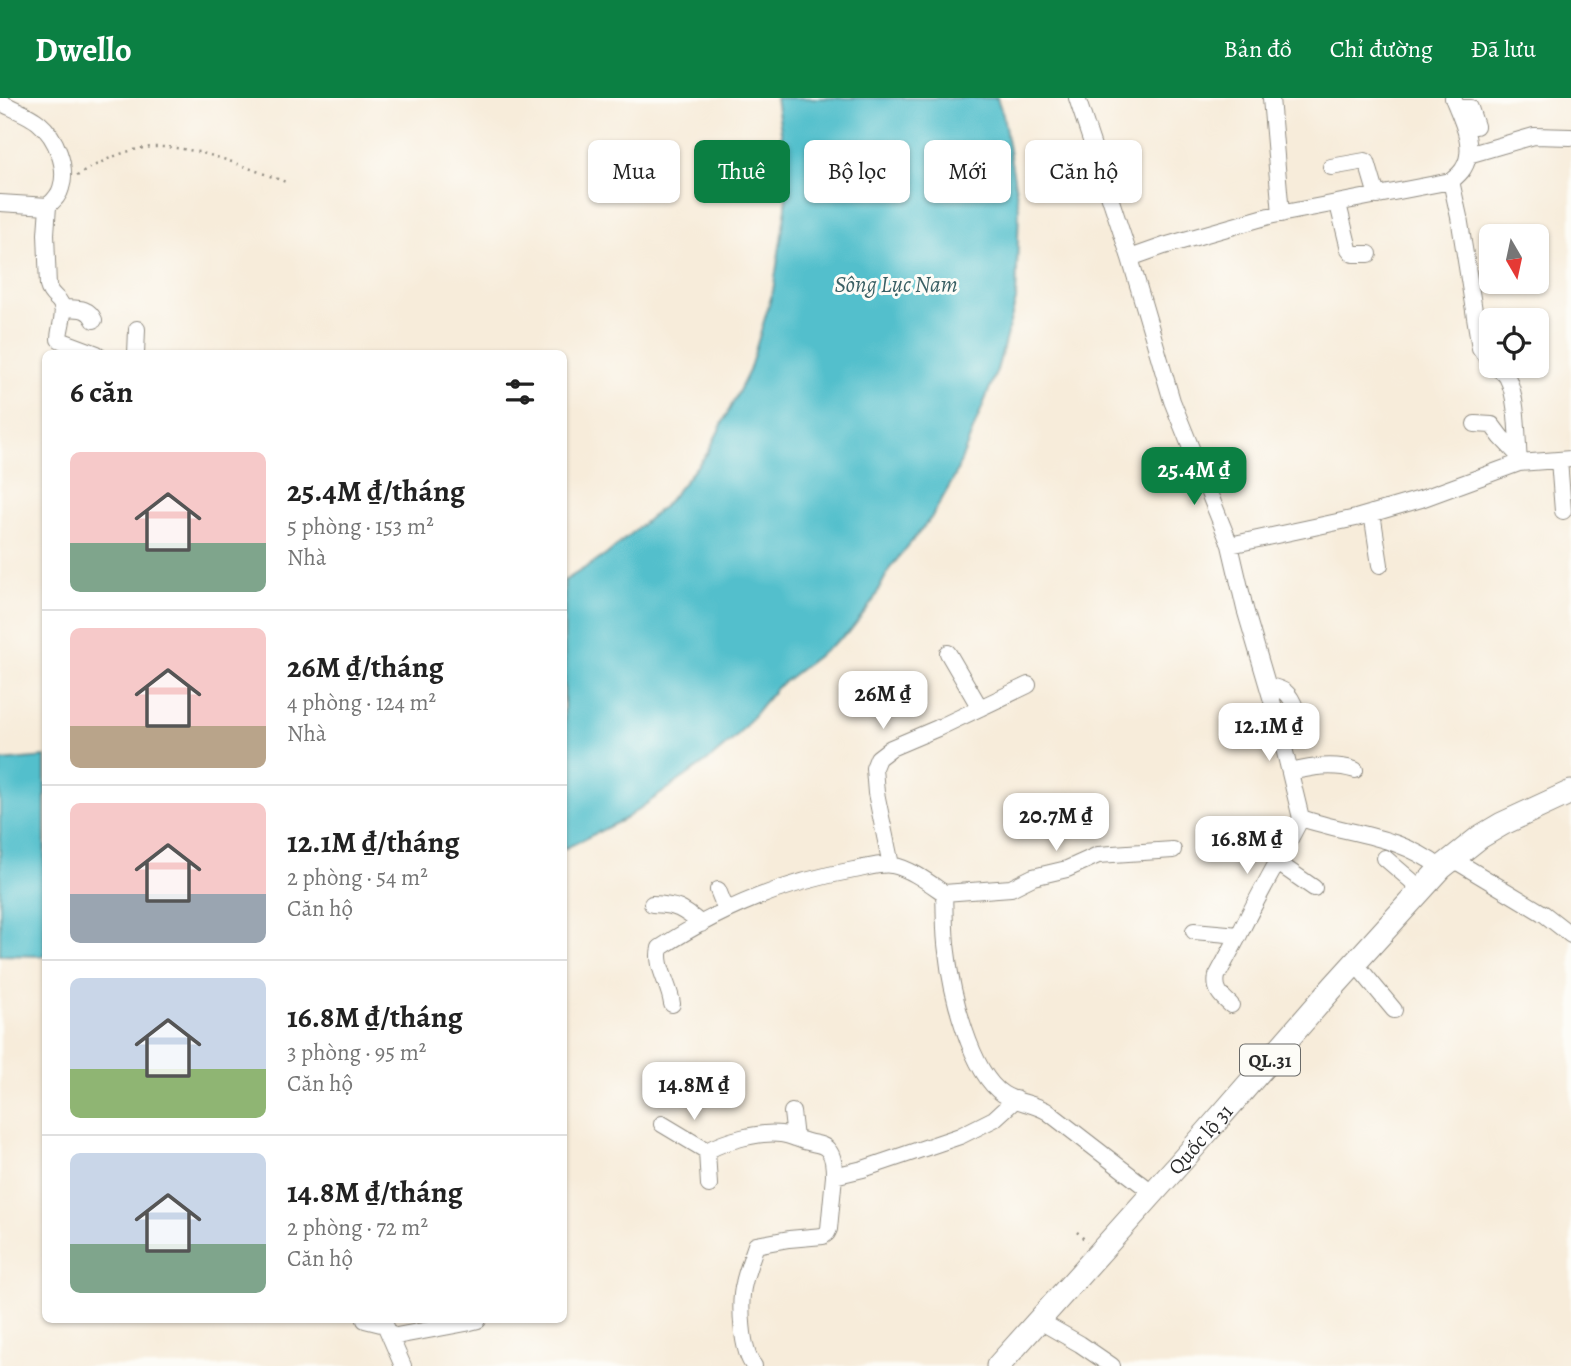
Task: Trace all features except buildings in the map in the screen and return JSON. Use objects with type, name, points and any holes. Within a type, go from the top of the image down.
[{"type":"highway","name":"Quốc lộ 31","points":[[998,1366],[1339,990],[1355,963],[1446,863],[1502,824],[1571,792]]},
{"type":"street","points":[[1077,98],[1172,401],[1230,545],[1301,818],[1278,863],[1263,885],[1217,976],[1216,986],[1219,993],[1231,1005]]},
{"type":"street","points":[[1272,98],[1281,214]]},
{"type":"street","points":[[0,102],[38,121],[49,134],[59,153],[62,185],[56,199],[48,205],[0,203]]},
{"type":"street","points":[[1129,258],[1269,216],[1451,181],[1462,172],[1468,155],[1467,138],[1455,103]]},
{"type":"street","points":[[1455,103],[1470,108],[1476,126]]},
{"type":"street","points":[[1468,155],[1534,136],[1571,137]]},
{"type":"street","points":[[1331,167],[1367,162],[1377,196]]},
{"type":"street","points":[[1451,181],[1479,342]]},
{"type":"street","points":[[1338,204],[1349,248],[1353,254],[1369,254]]},
{"type":"street","points":[[48,205],[48,286],[49,292],[58,300],[62,309],[60,338],[86,350]]},
{"type":"street","points":[[62,309],[89,311],[94,320]]},
{"type":"street","points":[[136,350],[137,329]]},
{"type":"street","points":[[1507,378],[1512,392],[1519,459]]},
{"type":"street","points":[[1475,424],[1492,425],[1519,459]]},
{"type":"street","points":[[1230,545],[1372,513],[1421,499],[1519,459],[1565,460],[1563,511]]},
{"type":"street","points":[[1372,513],[1380,565]]},
{"type":"street","points":[[948,653],[980,708]]},
{"type":"street","points":[[891,865],[876,793],[875,763],[878,758],[891,748],[938,729],[1028,685]]},
{"type":"street","points":[[1268,686],[1287,693],[1296,710]]},
{"type":"street","points":[[1290,772],[1327,765],[1355,770]]},
{"type":"street","points":[[1301,818],[1403,845],[1429,859],[1446,863],[1544,914],[1571,935]]},
{"type":"street","points":[[672,1003],[659,963],[660,948],[726,910],[809,880],[850,870],[891,865],[920,876],[944,893],[1011,888],[1033,877],[1067,869],[1098,855],[1172,850]]},
{"type":"street","points":[[1385,858],[1421,889]]},
{"type":"street","points":[[1278,863],[1314,888]]},
{"type":"street","points":[[718,890],[726,910]]},
{"type":"street","points":[[944,893],[946,949],[951,979],[973,1038],[979,1064],[990,1081],[1004,1094],[1039,1106],[1048,1112],[1153,1194]]},
{"type":"street","points":[[652,904],[677,907],[701,924]]},
{"type":"street","points":[[1194,931],[1239,935]]},
{"type":"street","points":[[1355,963],[1394,1010]]},
{"type":"street","points":[[834,1176],[863,1169],[960,1136],[994,1119],[1016,1100]]},
{"type":"street","points":[[792,1112],[795,1138]]},
{"type":"street","points":[[662,1124],[706,1151]]},
{"type":"street","points":[[706,1151],[725,1142],[778,1133],[825,1147],[834,1166],[827,1233],[817,1237],[760,1243],[755,1248],[742,1296],[747,1354],[754,1366]]},
{"type":"street","points":[[706,1151],[709,1185]]},
{"type":"street","points":[[1038,1320],[1112,1366]]},
{"type":"street","points":[[402,1366],[386,1327],[466,1323]]},
{"type":"path","points":[[62,185],[112,157],[149,147],[204,154],[286,182]]},
{"type":"water","name":"Sông Lục Nam","points":[[776,98],[997,98],[1007,140],[924,140],[924,203],[1011,203],[1011,162],[1019,208],[1016,300],[997,370],[954,478],[931,518],[890,568],[873,601],[850,631],[776,688],[736,737],[710,759],[625,819],[567,848],[567,579],[606,555],[666,504],[707,454],[749,371],[773,291],[786,203],[790,203],[790,140],[782,140]]},
{"type":"water","points":[[42,757],[42,956],[0,955],[0,761]]}]
